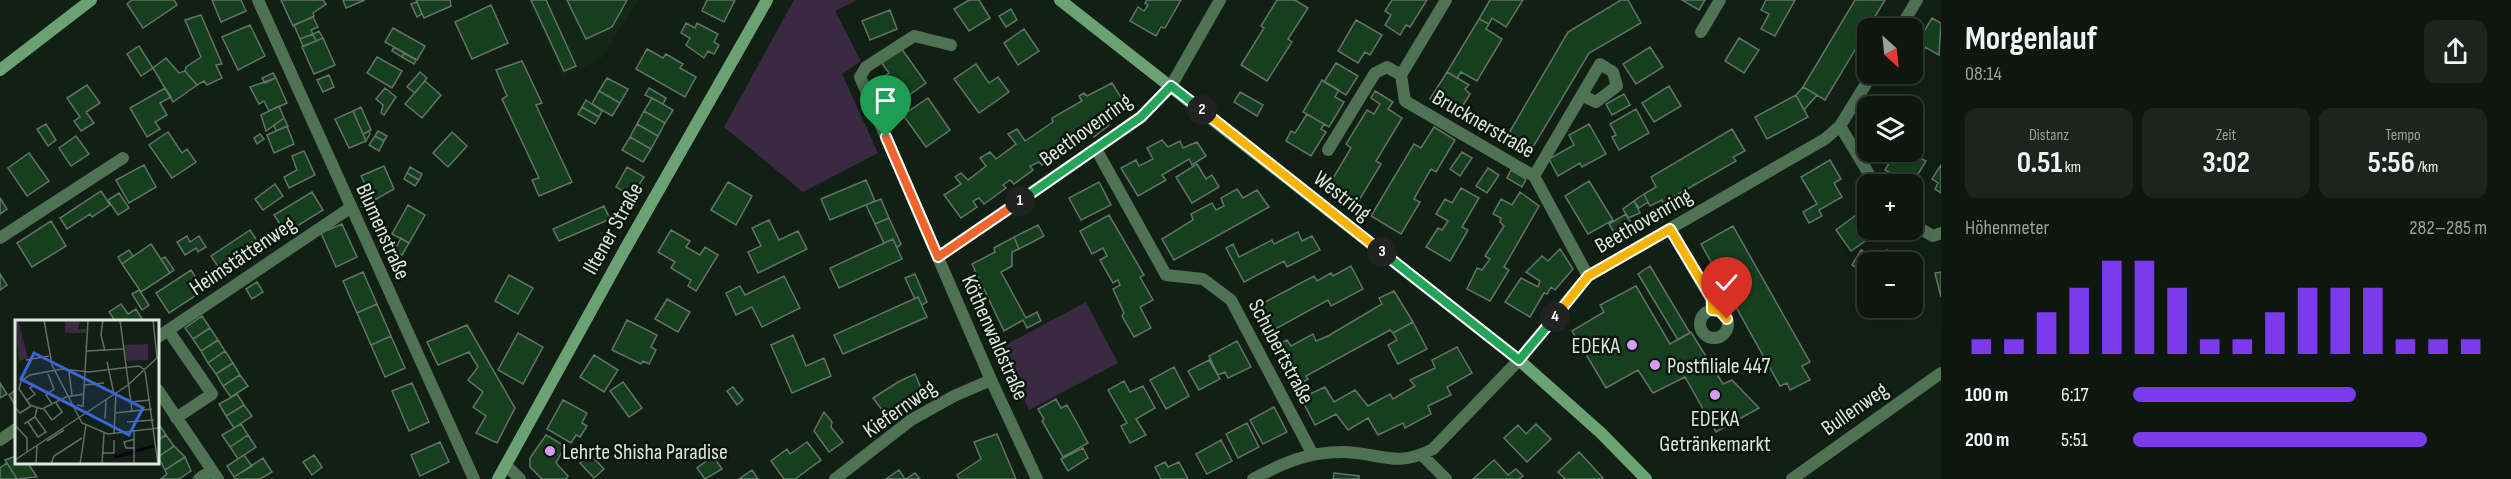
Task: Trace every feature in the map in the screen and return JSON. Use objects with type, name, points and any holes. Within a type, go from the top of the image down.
[{"type":"street","points":[[0,70],[91,0]]},
{"type":"street","name":"Blumenstraße","points":[[258,0],[474,479]]},
{"type":"street","name":"Iltener Straße","points":[[498,479],[767,0]]},
{"type":"street","name":"Westring","points":[[1060,0],[1519,360],[1601,434],[1646,479]]},
{"type":"street","name":"Beethovenring","points":[[938,257],[1141,117],[1171,86],[1220,0]]},
{"type":"street","points":[[1328,150],[1375,73],[1387,67],[1401,75],[1446,0]]},
{"type":"street","points":[[1701,32],[1719,0]]},
{"type":"street","points":[[1906,18],[1917,0]]},
{"type":"street","name":"Köthenwaldstraße","points":[[951,45],[914,36],[866,67],[860,77],[991,380],[1037,479]]},
{"type":"street","name":"Brucknerstraße","points":[[1401,75],[1405,101],[1534,176],[1588,276]]},
{"type":"street","name":"Beethovenring","points":[[1422,455],[1433,449],[1519,360],[1588,276],[1825,140],[1840,126],[1866,84]]},
{"type":"street","name":"Brucknerstraße","points":[[1534,176],[1583,96]]},
{"type":"street","points":[[1840,126],[1869,174]]},
{"type":"street","name":"Schubertstraße","points":[[1096,149],[1166,274],[1203,279],[1231,300],[1312,453]]},
{"type":"street","points":[[0,238],[123,158]]},
{"type":"street","name":"Heimstättenweg","points":[[163,334],[350,208]]},
{"type":"street","points":[[1670,229],[1712,299],[1712,310]]},
{"type":"street","points":[[1923,230],[1933,236],[1941,233]]},
{"type":"street","points":[[163,334],[212,394],[177,418]]},
{"type":"street","name":"Bullenweg","points":[[1792,479],[1941,373]]},
{"type":"street","name":"Kiefernweg","points":[[836,479],[911,420],[954,396],[991,380]]},
{"type":"street","points":[[159,391],[215,475],[199,479]]},
{"type":"street","points":[[0,440],[15,430]]},
{"type":"street","points":[[1253,479],[1289,460],[1312,453],[1344,452],[1403,460],[1422,455],[1446,479]]},
{"type":"street","points":[[506,465],[520,479]]},
{"type":"shaded area","points":[[528,0],[639,0],[601,59],[563,76]]},
{"type":"shaded area","points":[[794,0],[857,0],[835,11],[861,61],[842,74],[878,153],[803,192],[724,127]]},
{"type":"shaded area","points":[[1086,302],[1118,363],[1029,410],[1000,348]]},
{"type":"building","points":[[132,0],[174,0],[177,5],[143,28],[127,4]]},
{"type":"building","points":[[212,0],[241,0],[246,11],[221,22]]},
{"type":"building","points":[[281,0],[323,0],[326,4],[313,13],[314,16],[293,26]]},
{"type":"building","points":[[343,0],[365,0],[346,8]]},
{"type":"building","points":[[416,0],[450,0],[451,6],[424,18]]},
{"type":"building","points":[[531,0],[546,0],[576,66],[564,71]]},
{"type":"building","points":[[567,0],[627,0],[612,27],[586,39]]},
{"type":"building","points":[[707,0],[735,0],[724,22],[702,11]]},
{"type":"building","points":[[969,0],[979,0],[990,18],[969,31],[954,9]]},
{"type":"building","points":[[1147,0],[1181,0],[1165,28],[1161,27],[1156,36],[1130,21],[1138,7],[1144,11],[1148,5],[1145,3]]},
{"type":"building","points":[[1277,0],[1295,0],[1308,8],[1288,39],[1292,42],[1267,81],[1241,65],[1264,28],[1261,26]]},
{"type":"building","points":[[1392,0],[1427,0],[1410,27],[1406,25],[1400,35],[1385,25],[1391,15],[1385,11]]},
{"type":"building","points":[[1490,0],[1523,0],[1506,27],[1492,18],[1489,24],[1479,19]]},
{"type":"building","points":[[1621,0],[1628,0],[1641,23],[1589,53],[1533,147],[1527,143],[1522,153],[1507,145],[1512,136],[1509,133],[1568,32]]},
{"type":"building","points":[[1682,0],[1705,0],[1699,10]]},
{"type":"building","points":[[1766,0],[1795,0],[1775,36],[1761,29],[1769,14],[1761,10]]},
{"type":"building","points":[[1855,0],[1885,0],[1874,18],[1857,18],[1857,47],[1825,100],[1803,87]]},
{"type":"building","points":[[417,2],[422,14],[417,17],[411,4]]},
{"type":"building","points":[[491,5],[508,43],[472,59],[455,22]]},
{"type":"building","points":[[1011,9],[1017,20],[1006,27],[999,16]]},
{"type":"building","points":[[890,10],[897,29],[870,40],[862,21]]},
{"type":"building","points":[[201,15],[222,64],[216,65],[222,78],[207,85],[204,81],[197,85],[185,71],[186,67],[201,57],[185,20]]},
{"type":"building","points":[[313,17],[318,27],[311,30],[313,34],[300,39],[294,25]]},
{"type":"building","points":[[1932,18],[1941,23],[1939,55],[1925,47],[1923,50],[1923,33]]},
{"type":"building","points":[[1479,19],[1489,24],[1486,29],[1502,39],[1477,81],[1461,72],[1457,78],[1447,72]]},
{"type":"building","points":[[1356,20],[1382,35],[1370,55],[1365,52],[1358,63],[1338,51]]},
{"type":"building","points":[[686,23],[695,28],[697,23],[718,34],[714,42],[719,45],[714,54],[708,51],[704,58],[686,45],[690,38],[681,33]]},
{"type":"building","points":[[250,25],[265,56],[238,70],[222,37]]},
{"type":"building","points":[[393,28],[425,46],[417,60],[385,42]]},
{"type":"building","points":[[1024,29],[1039,51],[1018,65],[1004,43]]},
{"type":"building","points":[[319,31],[323,38],[316,41],[313,34]]},
{"type":"building","points":[[313,34],[316,41],[303,46],[300,39]]},
{"type":"building","points":[[323,38],[335,65],[314,74],[302,47]]},
{"type":"building","points":[[1739,38],[1759,50],[1744,73],[1725,61]]},
{"type":"building","points":[[139,46],[153,68],[141,76],[127,54]]},
{"type":"building","points":[[394,47],[404,53],[402,57],[392,51]]},
{"type":"building","points":[[1650,47],[1663,67],[1636,84],[1623,64]]},
{"type":"building","points":[[901,48],[926,83],[902,100],[885,76],[889,73],[881,62]]},
{"type":"building","points":[[647,49],[663,58],[666,54],[683,64],[680,68],[696,77],[685,97],[636,69]]},
{"type":"building","points":[[404,53],[416,60],[414,64],[402,57]]},
{"type":"building","points":[[377,57],[402,71],[392,88],[367,73]]},
{"type":"building","points":[[166,58],[179,73],[185,71],[197,85],[173,102],[153,68]]},
{"type":"building","points":[[522,61],[542,103],[536,105],[572,182],[539,196],[532,180],[539,178],[502,99],[507,96],[496,70]]},
{"type":"building","points":[[1336,63],[1358,76],[1346,95],[1324,82]]},
{"type":"building","points":[[976,64],[989,83],[998,77],[1009,92],[979,113],[954,79]]},
{"type":"building","points":[[420,72],[427,78],[415,93],[407,87]]},
{"type":"building","points":[[1447,72],[1469,85],[1465,89],[1470,94],[1457,115],[1430,99]]},
{"type":"building","points":[[273,73],[276,78],[265,83],[262,78]]},
{"type":"building","points":[[329,75],[334,87],[323,92],[317,80]]},
{"type":"building","points":[[276,78],[287,103],[269,111],[264,101],[259,104],[250,87]]},
{"type":"building","points":[[607,78],[628,89],[620,103],[599,91]]},
{"type":"building","points":[[1322,80],[1339,90],[1335,97],[1344,102],[1329,127],[1303,112]]},
{"type":"building","points":[[425,81],[441,95],[422,118],[405,104]]},
{"type":"building","points":[[1112,83],[1125,104],[1106,119],[1109,125],[1094,137],[1091,132],[1070,146],[1067,142],[1058,147],[1061,152],[1042,165],[1039,162],[1030,166],[1033,170],[1014,184],[1010,180],[1003,185],[1006,188],[984,204],[979,198],[973,201],[977,207],[961,218],[944,195],[961,184],[955,177],[961,173],[968,180],[986,166],[980,158],[990,152],[996,159],[1016,144],[1008,134],[1017,129],[1025,141],[1053,122],[1052,118],[1082,101],[1079,96],[1084,93],[1087,96]]},
{"type":"building","points":[[87,85],[100,103],[86,112],[94,123],[81,131],[74,121],[80,117],[67,98]]},
{"type":"building","points":[[1669,86],[1681,106],[1654,122],[1642,103]]},
{"type":"building","points":[[1803,87],[1817,95],[1804,110],[1796,95]]},
{"type":"building","points":[[165,88],[171,97],[160,103],[167,115],[155,122],[160,129],[147,137],[130,108]]},
{"type":"building","points":[[385,88],[396,97],[384,115],[381,113],[383,105],[376,99]]},
{"type":"building","points":[[649,88],[666,98],[663,104],[645,95]]},
{"type":"building","points":[[599,91],[620,103],[612,116],[592,104]]},
{"type":"building","points":[[1375,91],[1393,102],[1388,109],[1402,118],[1376,161],[1381,164],[1358,202],[1329,185],[1351,148],[1346,144],[1367,110],[1374,114],[1380,104],[1371,98]]},
{"type":"building","points":[[1240,92],[1263,105],[1257,116],[1234,102]]},
{"type":"building","points":[[1624,94],[1630,105],[1612,115],[1606,104]]},
{"type":"building","points":[[1796,95],[1808,117],[1767,139],[1755,117]]},
{"type":"building","points":[[652,98],[673,110],[665,123],[644,111]]},
{"type":"building","points":[[928,98],[950,130],[926,147],[903,115]]},
{"type":"building","points":[[586,100],[602,111],[599,117],[582,107]]},
{"type":"building","points":[[279,106],[284,118],[266,131],[261,115]]},
{"type":"building","points":[[361,107],[371,130],[363,134],[353,111]]},
{"type":"building","points":[[582,107],[599,117],[595,124],[578,114]]},
{"type":"building","points":[[1636,109],[1649,133],[1619,150],[1612,137],[1616,135],[1610,124]]},
{"type":"building","points":[[353,111],[366,141],[349,148],[335,119]]},
{"type":"building","points":[[644,111],[665,123],[658,136],[637,124]]},
{"type":"building","points":[[1307,114],[1324,124],[1321,129],[1326,132],[1311,156],[1286,141],[1291,131],[1295,133]]},
{"type":"building","points":[[284,118],[288,126],[276,131],[274,125]]},
{"type":"building","points":[[46,124],[56,140],[48,146],[37,129]]},
{"type":"building","points":[[637,124],[658,136],[651,149],[630,137]]},
{"type":"building","points":[[1589,124],[1606,154],[1582,167],[1580,163],[1558,176],[1549,159],[1574,145],[1569,135]]},
{"type":"building","points":[[287,126],[294,144],[274,153],[267,135]]},
{"type":"building","points":[[1434,127],[1455,140],[1436,172],[1431,169],[1414,199],[1420,202],[1401,234],[1371,216],[1414,144],[1421,148]]},
{"type":"building","points":[[1732,129],[1745,151],[1733,157],[1736,161],[1663,203],[1662,200],[1650,206],[1644,194],[1656,187],[1651,177]]},
{"type":"building","points":[[369,131],[370,134],[366,141],[363,134]]},
{"type":"building","points":[[378,131],[387,136],[384,141],[375,136]]},
{"type":"building","points":[[168,132],[182,153],[187,149],[196,162],[172,178],[149,145]]},
{"type":"building","points":[[452,132],[467,146],[448,167],[433,153]]},
{"type":"building","points":[[260,134],[264,139],[257,144],[254,138]]},
{"type":"building","points":[[76,136],[89,154],[71,166],[59,148]]},
{"type":"building","points":[[375,136],[384,141],[379,151],[369,145]]},
{"type":"building","points":[[630,137],[651,149],[643,162],[622,150]]},
{"type":"building","points":[[1162,140],[1168,147],[1180,141],[1183,148],[1197,142],[1206,156],[1192,165],[1189,159],[1162,175],[1166,180],[1138,196],[1121,168],[1136,160],[1139,166],[1153,159],[1147,148]]},
{"type":"building","points":[[304,151],[315,175],[289,188],[284,177],[297,170],[292,156]]},
{"type":"building","points":[[1462,152],[1472,158],[1460,176],[1450,169]]},
{"type":"building","points":[[29,153],[49,181],[27,196],[8,168]]},
{"type":"building","points":[[1830,160],[1841,179],[1834,183],[1842,197],[1819,210],[1822,216],[1809,223],[1803,212],[1817,204],[1801,177]]},
{"type":"building","points":[[1926,161],[1918,174],[1893,174],[1885,170],[1890,162]]},
{"type":"building","points":[[1197,164],[1206,179],[1212,175],[1219,187],[1192,203],[1176,177]]},
{"type":"building","points":[[144,165],[156,187],[129,203],[116,180]]},
{"type":"building","points":[[1941,165],[1941,193],[1935,189],[1938,183],[1932,179]]},
{"type":"building","points":[[384,166],[394,189],[373,201],[361,176]]},
{"type":"building","points":[[410,167],[422,174],[419,180],[407,173]]},
{"type":"building","points":[[627,167],[644,177],[632,196],[616,187]]},
{"type":"building","points":[[1488,168],[1499,175],[1487,193],[1476,186]]},
{"type":"building","points":[[1511,170],[1526,179],[1522,187],[1507,178]]},
{"type":"building","points":[[407,173],[419,180],[415,186],[404,179]]},
{"type":"building","points":[[866,180],[875,201],[830,220],[821,199]]},
{"type":"building","points":[[1589,181],[1613,220],[1588,234],[1565,196]]},
{"type":"building","points":[[728,182],[752,196],[736,225],[711,210]]},
{"type":"building","points":[[1099,182],[1111,205],[1081,220],[1069,198]]},
{"type":"building","points":[[275,184],[283,196],[263,210],[255,199]]},
{"type":"building","points":[[1461,188],[1479,198],[1462,227],[1468,230],[1450,261],[1426,247],[1438,228],[1442,230],[1448,221],[1436,214],[1445,199],[1452,203]]},
{"type":"building","points":[[1237,189],[1243,198],[1257,190],[1269,207],[1174,260],[1162,239],[1193,220],[1191,214],[1212,203],[1216,210],[1224,206],[1221,198]]},
{"type":"building","points":[[101,191],[110,205],[92,217],[90,214],[67,229],[60,218]]},
{"type":"building","points":[[312,192],[323,210],[286,233],[274,215]]},
{"type":"building","points":[[1520,192],[1539,206],[1504,267],[1509,270],[1490,301],[1467,289],[1477,268],[1482,270],[1490,259],[1485,256],[1504,226],[1500,222],[1501,218],[1493,214],[1501,199],[1512,205]]},
{"type":"building","points":[[119,193],[129,208],[118,215],[108,200]]},
{"type":"building","points":[[1644,194],[1648,202],[1639,208],[1634,201]]},
{"type":"building","points":[[0,198],[7,209],[0,214]]},
{"type":"building","points":[[881,199],[889,218],[875,224],[866,205]]},
{"type":"building","points":[[1634,201],[1640,213],[1628,218],[1623,209]]},
{"type":"building","points":[[408,205],[425,215],[409,243],[392,234]]},
{"type":"building","points":[[604,206],[610,219],[559,241],[553,229]]},
{"type":"building","points":[[1626,214],[1632,224],[1615,234],[1609,224]]},
{"type":"building","points":[[1109,215],[1144,275],[1140,277],[1153,300],[1140,307],[1151,328],[1134,337],[1122,316],[1124,313],[1113,289],[1120,285],[1118,280],[1113,283],[1100,260],[1107,256],[1103,248],[1092,254],[1080,231]]},
{"type":"building","points":[[1856,215],[1857,240],[1866,240],[1851,251],[1836,230]]},
{"type":"building","points":[[889,218],[901,244],[897,248],[893,239],[884,243],[875,224]]},
{"type":"building","points":[[769,220],[779,240],[798,231],[807,249],[758,273],[748,252],[761,246],[752,228]]},
{"type":"building","points":[[51,221],[66,246],[32,267],[17,243]]},
{"type":"building","points":[[342,224],[357,257],[336,267],[321,233]]},
{"type":"building","points":[[1038,225],[1044,236],[1019,249],[1014,237]]},
{"type":"building","points":[[1733,226],[1810,362],[1802,366],[1810,380],[1790,390],[1787,383],[1780,386],[1701,244]]},
{"type":"building","points":[[250,230],[263,250],[224,276],[211,256]]},
{"type":"building","points":[[671,230],[690,241],[686,247],[700,255],[705,247],[718,255],[696,291],[688,286],[691,280],[671,268],[675,262],[658,252]]},
{"type":"building","points":[[1298,232],[1302,241],[1312,236],[1320,250],[1287,267],[1284,261],[1244,282],[1226,248],[1233,244],[1239,257],[1272,240],[1274,244]]},
{"type":"building","points":[[187,236],[190,242],[199,236],[206,247],[198,252],[196,248],[185,255],[177,242]]},
{"type":"building","points":[[1014,237],[1019,249],[1012,252],[1012,266],[1001,272],[1026,318],[1037,312],[1041,321],[1027,328],[1023,320],[1004,331],[972,264],[995,252],[994,248]]},
{"type":"building","points":[[401,238],[409,243],[402,255],[394,251]]},
{"type":"building","points":[[893,239],[902,259],[839,288],[830,268]]},
{"type":"building","points":[[151,244],[170,273],[141,292],[122,264]]},
{"type":"building","points":[[1560,249],[1573,269],[1555,290],[1551,287],[1547,294],[1544,293],[1530,317],[1505,302],[1521,278],[1538,287],[1540,281],[1526,272],[1542,256],[1548,261]]},
{"type":"building","points":[[129,250],[133,256],[122,264],[118,257]]},
{"type":"building","points":[[165,257],[174,270],[170,273],[161,259]]},
{"type":"building","points":[[1857,257],[1857,268],[1852,265]]},
{"type":"building","points":[[1351,266],[1363,289],[1331,306],[1328,300],[1268,333],[1254,308],[1314,276],[1317,281],[1331,273],[1333,276]]},
{"type":"building","points":[[1650,266],[1690,333],[1678,340],[1638,274]]},
{"type":"building","points":[[191,270],[204,290],[169,313],[156,293]]},
{"type":"building","points":[[363,272],[377,304],[357,313],[343,281]]},
{"type":"building","points":[[1941,272],[1941,297],[1935,273]]},
{"type":"building","points":[[0,274],[7,285],[0,290]]},
{"type":"building","points":[[915,274],[927,302],[922,305],[918,297],[915,299],[905,278]]},
{"type":"building","points":[[509,275],[533,288],[518,314],[495,301]]},
{"type":"building","points":[[784,276],[800,308],[762,327],[752,307],[736,315],[726,293],[740,286],[745,295]]},
{"type":"building","points":[[257,282],[263,292],[252,299],[246,289]]},
{"type":"building","points":[[1636,286],[1670,344],[1691,332],[1723,384],[1732,380],[1759,408],[1716,432],[1685,377],[1653,393],[1638,370],[1606,388],[1572,331],[1604,312],[1600,305]]},
{"type":"building","points":[[139,290],[149,305],[142,310],[132,294]]},
{"type":"building","points":[[1394,291],[1413,322],[1393,333],[1390,330],[1306,376],[1308,379],[1298,385],[1275,346],[1287,340],[1291,346],[1313,334],[1316,341],[1328,336],[1382,304],[1379,298]]},
{"type":"building","points":[[918,297],[927,317],[843,354],[834,335]]},
{"type":"building","points":[[667,299],[690,312],[678,332],[655,319]]},
{"type":"building","points":[[121,304],[128,314],[136,309],[143,320],[115,320],[109,312]]},
{"type":"building","points":[[377,304],[391,336],[371,345],[357,313]]},
{"type":"building","points":[[202,316],[210,328],[193,339],[185,328]]},
{"type":"building","points":[[627,320],[657,335],[651,347],[656,350],[649,364],[643,361],[641,364],[612,350]]},
{"type":"building","points":[[1413,322],[1427,349],[1398,364],[1388,345],[1397,340],[1393,333]]},
{"type":"building","points":[[467,325],[515,408],[497,443],[476,433],[486,416],[473,407],[483,392],[468,380],[478,367],[469,352],[438,365],[427,342]]},
{"type":"building","points":[[210,328],[218,340],[201,351],[193,339]]},
{"type":"building","points":[[518,333],[543,347],[523,384],[498,370]]},
{"type":"building","points":[[793,335],[806,366],[824,358],[831,376],[792,393],[771,345]]},
{"type":"building","points":[[391,336],[405,368],[385,377],[371,345]]},
{"type":"building","points":[[218,340],[225,351],[208,363],[201,351]]},
{"type":"building","points":[[1237,341],[1251,367],[1228,378],[1225,372],[1218,375],[1209,356]]},
{"type":"building","points":[[1457,347],[1472,373],[1447,387],[1451,395],[1428,406],[1431,414],[1405,428],[1403,423],[1378,435],[1368,418],[1348,430],[1336,414],[1315,425],[1301,398],[1325,387],[1334,402],[1355,390],[1368,406],[1390,394],[1393,399],[1415,386],[1410,380],[1435,368],[1432,360]]},
{"type":"building","points":[[225,351],[233,363],[216,374],[208,363]]},
{"type":"building","points":[[594,355],[618,370],[604,392],[580,377]]},
{"type":"building","points":[[1209,360],[1220,379],[1199,390],[1188,371]]},
{"type":"building","points":[[233,363],[240,375],[223,386],[216,374]]},
{"type":"building","points":[[1174,367],[1189,396],[1166,409],[1150,380]]},
{"type":"building","points":[[915,374],[923,393],[910,400],[888,418],[873,398]]},
{"type":"building","points":[[240,375],[248,386],[231,397],[223,386]]},
{"type":"building","points":[[1124,381],[1130,392],[1143,386],[1155,408],[1136,419],[1146,435],[1130,443],[1121,426],[1127,423],[1108,390]]},
{"type":"building","points":[[623,382],[642,408],[629,417],[610,391]]},
{"type":"building","points":[[0,383],[7,394],[0,398]]},
{"type":"building","points":[[412,383],[429,422],[409,431],[392,391]]},
{"type":"building","points":[[733,387],[743,400],[737,405],[727,391]]},
{"type":"building","points":[[15,391],[15,405],[9,395]]},
{"type":"building","points":[[237,394],[244,405],[226,416],[219,404]]},
{"type":"building","points":[[1056,399],[1061,408],[1067,405],[1088,443],[1063,457],[1042,421],[1044,419],[1038,409]]},
{"type":"building","points":[[563,400],[587,413],[582,423],[587,426],[580,437],[576,435],[571,443],[547,429]]},
{"type":"building","points":[[244,405],[252,416],[234,428],[226,416]]},
{"type":"building","points":[[1274,407],[1287,432],[1263,444],[1250,420]]},
{"type":"building","points":[[824,412],[832,422],[831,427],[843,442],[829,452],[814,431]]},
{"type":"building","points":[[1247,423],[1259,447],[1238,458],[1226,434]]},
{"type":"building","points":[[159,424],[166,435],[159,439]]},
{"type":"building","points":[[241,424],[248,435],[230,447],[222,435]]},
{"type":"building","points":[[1536,424],[1551,439],[1527,462],[1504,438],[1518,425],[1526,434]]},
{"type":"building","points":[[997,434],[1016,479],[959,479],[957,475],[981,459],[974,442]]},
{"type":"building","points":[[166,435],[174,446],[159,456],[159,439]]},
{"type":"building","points":[[248,435],[256,447],[238,459],[230,447]]},
{"type":"building","points":[[546,435],[565,446],[556,463],[568,476],[566,479],[542,479],[530,467],[530,458]]},
{"type":"building","points":[[1221,440],[1232,461],[1207,474],[1196,454]]},
{"type":"building","points":[[440,442],[449,462],[420,476],[411,455]]},
{"type":"building","points":[[807,442],[821,460],[795,479],[784,479],[771,461],[787,449],[790,454]]},
{"type":"building","points":[[174,446],[185,457],[165,470],[159,456]]},
{"type":"building","points":[[1083,448],[1088,458],[1068,471],[1061,459]]},
{"type":"building","points":[[1579,452],[1602,479],[1565,479],[1558,472]]},
{"type":"building","points":[[590,454],[604,469],[594,478],[580,463]]},
{"type":"building","points":[[244,455],[252,466],[234,477],[227,466]]},
{"type":"building","points":[[314,455],[322,467],[312,475],[303,462]]},
{"type":"building","points":[[15,456],[15,464],[28,464],[37,477],[17,479],[5,460]]},
{"type":"building","points":[[713,456],[722,469],[705,479],[697,468]]},
{"type":"building","points":[[185,457],[191,471],[179,479],[161,479],[167,474],[165,470]]},
{"type":"building","points":[[263,458],[272,472],[260,479],[235,479],[234,477]]},
{"type":"building","points":[[1494,460],[1508,475],[1516,469],[1523,476],[1519,479],[1473,479]]},
{"type":"building","points":[[1165,462],[1168,467],[1179,462],[1188,479],[1161,479],[1155,467]]},
{"type":"building","points":[[7,463],[17,479],[0,479],[0,468]]},
{"type":"building","points":[[752,470],[758,479],[739,479]]},
{"type":"building","points":[[899,470],[905,479],[886,479]]},
{"type":"building","points":[[915,473],[920,479],[906,479]]},
{"type":"building","points":[[1334,473],[1359,476],[1359,479],[1333,479]]},
{"type":"place","name":"EDEKA","points":[[1632,345]]},
{"type":"place","name":"Postfiliale 447","points":[[1655,365]]},
{"type":"place","name":"EDEKA Getränkemarkt","points":[[1715,395]]},
{"type":"place","name":"Lehrte Shisha Paradise","points":[[550,451]]},
{"type":"route","points":[[886,137],[938,257],[1141,117],[1171,86],[1519,360],[1588,276],[1670,229],[1712,299],[1712,310],[1720,311],[1727,319]]}]
